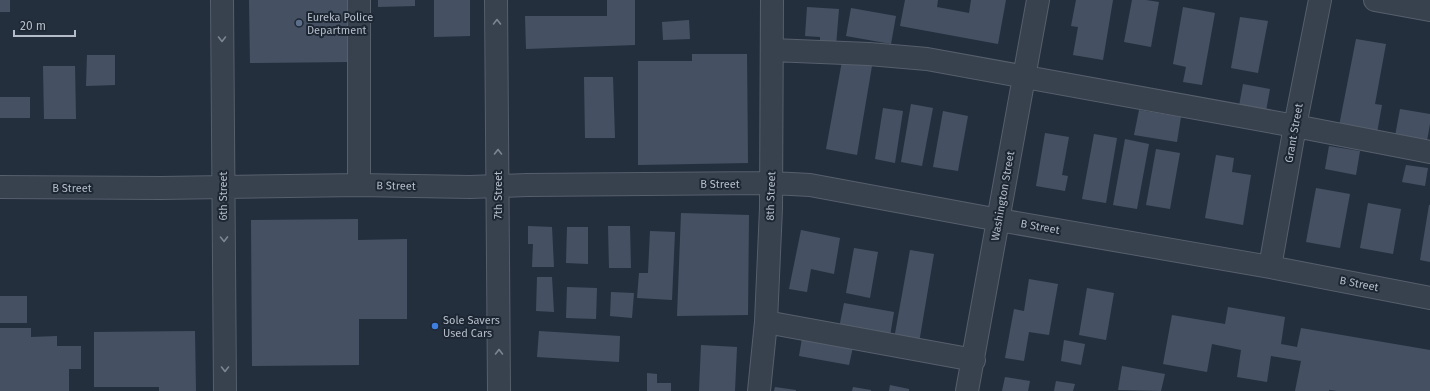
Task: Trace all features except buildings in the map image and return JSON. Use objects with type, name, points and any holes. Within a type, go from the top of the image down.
[{"type":"street","name":"6th Street","points":[[222,0],[225,391]]},
{"type":"street","points":[[359,0],[359,185]]},
{"type":"street","name":"7th Street","points":[[496,0],[499,391]]},
{"type":"street","name":"8th Street","points":[[759,391],[766,322],[772,183],[772,0]]},
{"type":"street","name":"Washington Street","points":[[968,391],[1038,0]]},
{"type":"street","name":"Grant Street","points":[[1270,267],[1295,126],[1320,0]]},
{"type":"street","points":[[1374,0],[1430,10]]},
{"type":"street","points":[[772,50],[869,54],[927,59],[1430,152]]},
{"type":"street","name":"B Street","points":[[0,187],[223,187],[359,185],[498,187],[772,183],[810,185],[999,220],[1270,267],[1430,298]]},
{"type":"street","points":[[766,322],[974,360]]},
{"type":"place","name":"Eureka Police Department","points":[[299,23]]},
{"type":"place","name":"Sole Savers Used Cars","points":[[435,326]]}]
